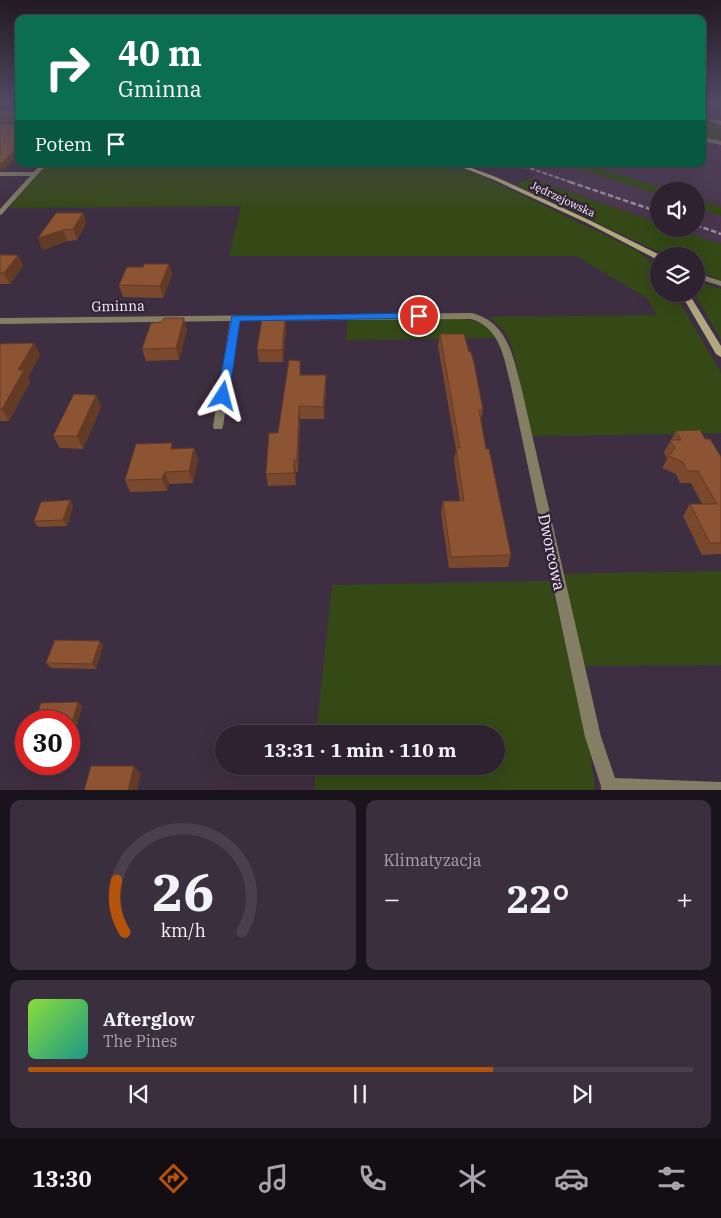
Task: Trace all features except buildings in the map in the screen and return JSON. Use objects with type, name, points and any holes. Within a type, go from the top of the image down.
[{"type":"street","points":[[706,140],[721,143]]},
{"type":"street","points":[[0,213],[41,167]]},
{"type":"street","name":"Jędrzejowska","points":[[464,167],[494,178],[650,253]]},
{"type":"street","points":[[0,174],[35,174]]},
{"type":"street","points":[[705,278],[721,284]]},
{"type":"street","points":[[691,302],[721,354]]},
{"type":"street","name":"Gminna","points":[[0,321],[472,316],[488,322]]},
{"type":"street","points":[[218,426],[235,318]]},
{"type":"street","name":"Dworcowa","points":[[488,322],[501,336],[516,386],[593,737],[609,788],[721,790]]},
{"type":"shaded area","points":[[706,140],[721,140],[721,244],[700,237],[705,237],[705,182],[650,182],[650,220],[530,178],[536,174],[516,167],[706,167]]},
{"type":"green space","points":[[44,167],[457,167],[486,178],[638,251],[650,261],[650,302],[680,302],[721,373],[721,433],[532,436],[512,346],[504,330],[489,317],[657,315],[647,298],[576,256],[229,256],[241,206],[9,208]]},
{"type":"green space","points":[[571,167],[597,167],[650,184],[650,192]]},
{"type":"green space","points":[[530,178],[650,220],[650,237],[700,237],[721,244],[721,281],[705,273],[705,247],[650,248],[516,185]]},
{"type":"green space","points":[[705,202],[721,207],[721,216],[705,211]]},
{"type":"green space","points":[[705,284],[721,289],[721,340],[700,302],[705,302]]},
{"type":"green space","points":[[348,319],[465,319],[482,323],[497,338],[346,340]]},
{"type":"green space","points":[[721,571],[721,665],[582,666],[562,574]]},
{"type":"green space","points":[[551,581],[591,757],[595,790],[315,790],[315,775],[505,775],[505,725],[317,725],[332,585]]},
{"type":"railway","points":[[527,167],[573,183]]},
{"type":"railway","points":[[570,182],[650,209]]},
{"type":"railway","points":[[705,228],[721,234]]},
{"type":"route","points":[[223,396],[235,318],[419,316]]}]
